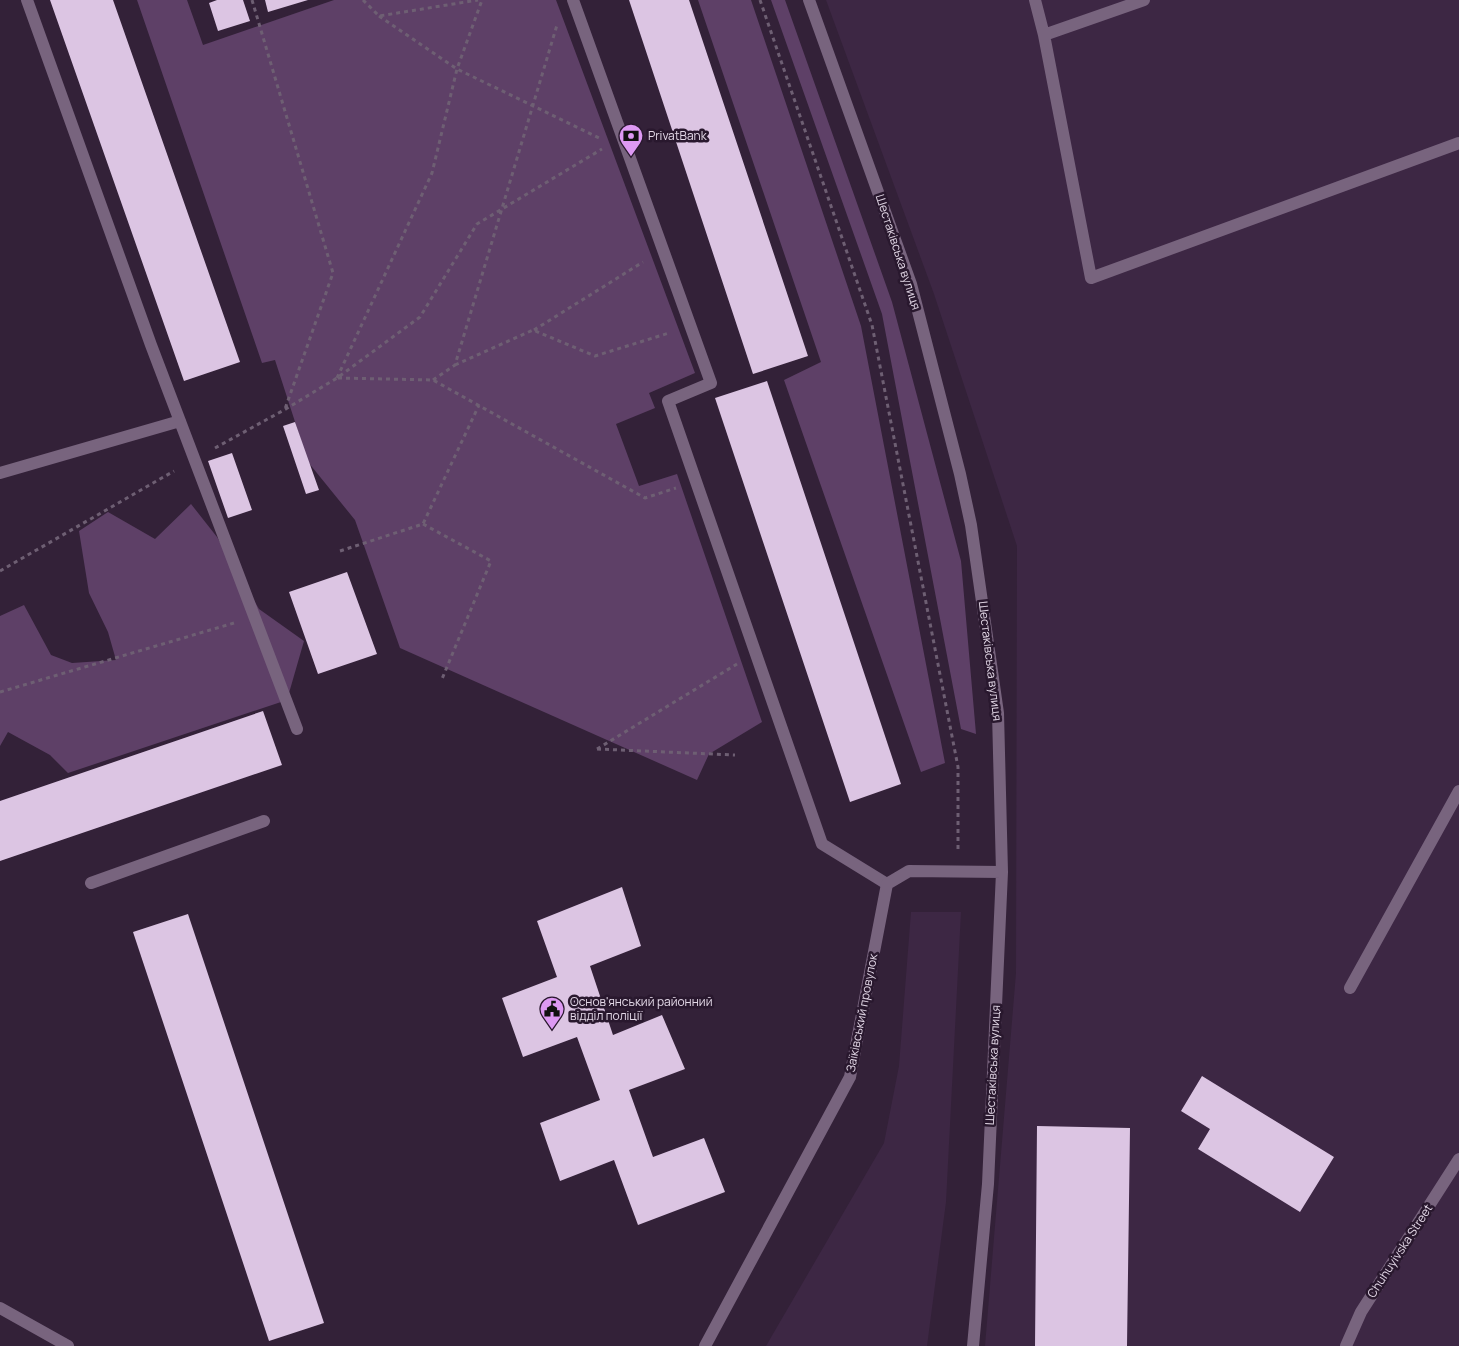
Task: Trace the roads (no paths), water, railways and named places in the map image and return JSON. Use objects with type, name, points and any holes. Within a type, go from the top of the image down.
[{"type":"street","points":[[27,0],[151,345],[297,729]]},
{"type":"street","points":[[573,0],[711,383],[668,401],[822,844],[887,884],[909,871],[1002,872]]},
{"type":"street","name":"Шестаківська вулиця","points":[[809,0],[911,284],[969,516],[998,713],[1002,872],[988,1184],[973,1346]]},
{"type":"street","points":[[1035,0],[1044,35],[1091,278],[1459,143]]},
{"type":"street","points":[[1044,35],[1144,0]]},
{"type":"street","points":[[0,473],[180,420]]},
{"type":"street","points":[[1350,988],[1459,791]]},
{"type":"street","points":[[91,883],[264,821]]},
{"type":"street","name":"Заїківський провулок","points":[[706,1346],[850,1077],[887,884]]},
{"type":"street","name":"Chuhuyivska Street","points":[[1346,1346],[1361,1312],[1459,1159]]},
{"type":"street","points":[[0,1308],[68,1346]]},
{"type":"place","name":"PrivatBank","points":[[631,157]]},
{"type":"place","name":"Основ'янський районний відділ поліції","points":[[552,1030]]}]
